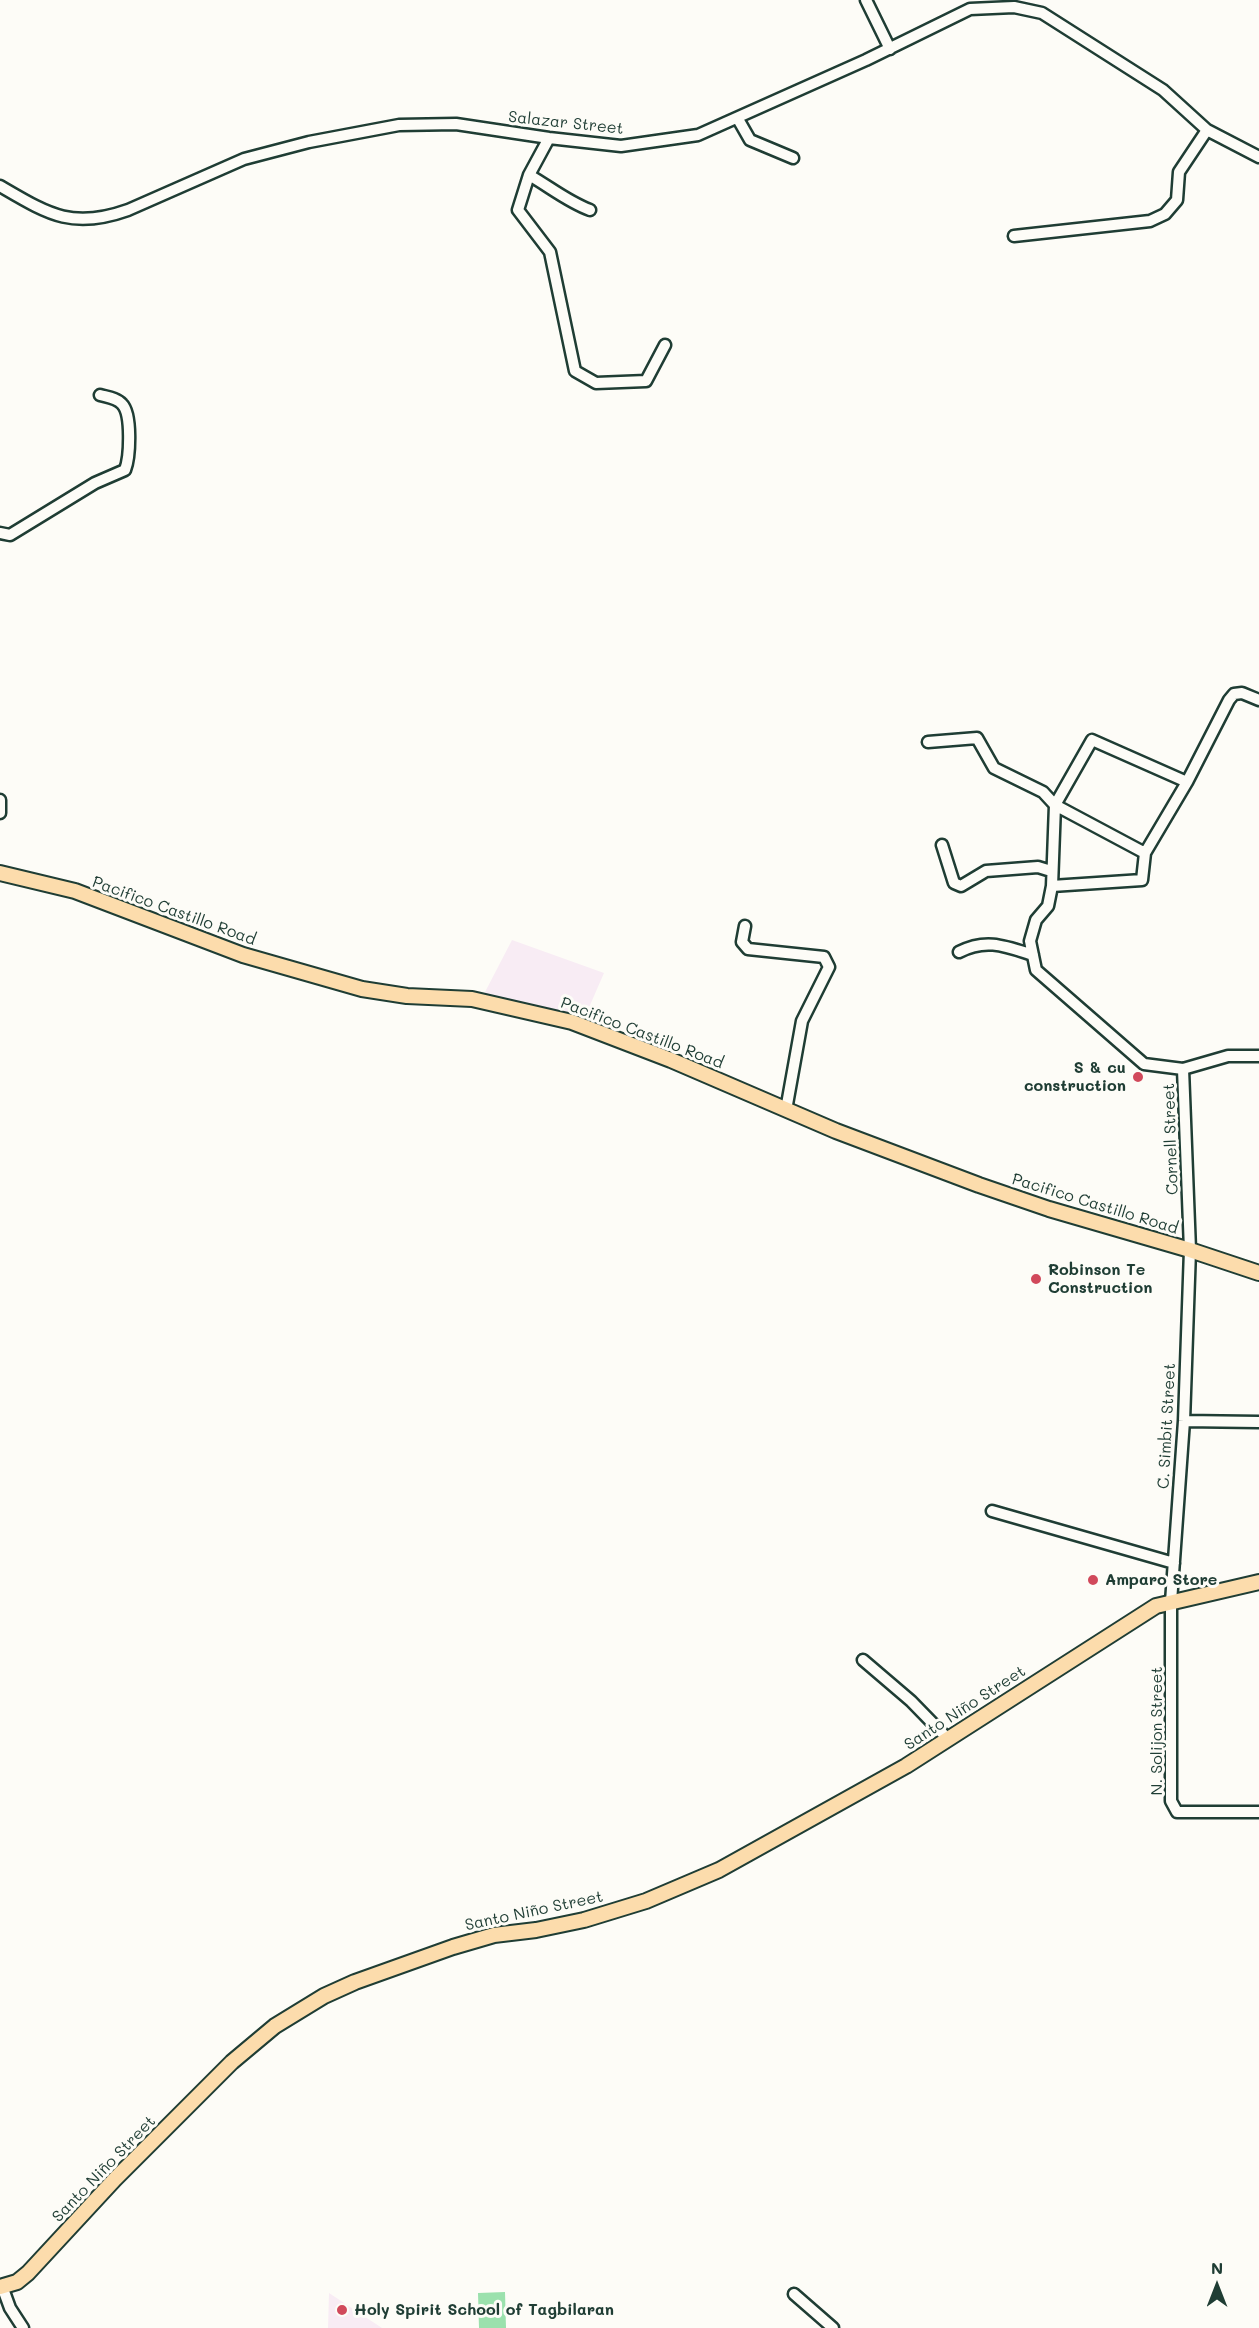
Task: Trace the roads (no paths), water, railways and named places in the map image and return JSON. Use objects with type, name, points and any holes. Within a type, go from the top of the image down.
[{"type":"main road","name":"Pacifico Castillo Road","points":[[0,873],[75,891],[243,955],[362,990],[407,996],[472,999],[564,1020],[670,1060],[836,1131],[1039,1206],[1190,1250],[1259,1273]]},
{"type":"main road","name":"Santo Niño Street","points":[[1,2286],[17,2282],[28,2273],[232,2062],[275,2026],[324,1996],[355,1982],[453,1947],[494,1935],[536,1930],[584,1920],[646,1901],[738,1860],[906,1766],[1156,1606],[1259,1582]]},
{"type":"street","points":[[866,0],[890,49]]},
{"type":"street","name":"Salazar Street","points":[[0,186],[45,212],[66,218],[87,219],[109,217],[128,210],[244,159],[309,142],[399,124],[456,124],[621,146],[698,135],[890,49],[970,9],[1014,8],[1042,13],[1163,90],[1207,130],[1259,157]]},
{"type":"street","points":[[738,119],[750,140],[793,158]]},
{"type":"street","points":[[1014,236],[1150,221],[1165,214],[1177,200],[1179,172],[1207,130]]},
{"type":"street","points":[[549,138],[530,176],[518,210],[550,252],[575,371],[596,383],[646,381],[665,345]]},
{"type":"street","points":[[530,176],[557,191],[575,205],[590,210]]},
{"type":"street","points":[[0,533],[10,535],[95,483],[125,470],[129,461],[126,408],[120,401],[100,395]]},
{"type":"street","points":[[1052,886],[1142,880],[1145,853],[1187,782],[1229,700],[1234,694],[1242,693],[1259,700]]},
{"type":"street","points":[[928,742],[977,738],[994,768],[1043,792],[1055,805],[1145,853]]},
{"type":"street","points":[[1183,1069],[1144,1064],[1036,970],[1030,941],[1036,920],[1048,906],[1052,886],[1055,805],[1092,740],[1187,782]]},
{"type":"street","points":[[0,800],[0,813]]},
{"type":"street","points":[[942,845],[954,883],[961,886],[986,871],[1038,867],[1051,871]]},
{"type":"street","points":[[745,926],[742,942],[748,949],[824,957],[829,967],[802,1021],[786,1110]]},
{"type":"street","points":[[959,952],[974,944],[1002,945],[1033,955]]},
{"type":"street","name":"Cornell Street","points":[[1190,1250],[1183,1069],[1228,1056],[1259,1056]]},
{"type":"street","name":"C. Simbit Street","points":[[1171,1602],[1184,1421],[1190,1250]]},
{"type":"street","points":[[1184,1421],[1259,1422]]},
{"type":"street","points":[[992,1511],[1174,1563]]},
{"type":"street","name":"N. Solijon Street","points":[[1171,1602],[1171,1801],[1177,1812],[1259,1812]]},
{"type":"street","points":[[863,1660],[911,1701],[948,1739]]},
{"type":"street","points":[[1,2286],[22,2328]]},
{"type":"street","points":[[794,2294],[833,2328]]},
{"type":"place","name":"S & cu construction","points":[[1138,1077]]},
{"type":"place","name":"Robinson Te Construction","points":[[1036,1279]]},
{"type":"place","name":"Amparo Store","points":[[1093,1580]]},
{"type":"place","name":"Holy Spirit School of Tagbilaran","points":[[342,2310]]}]
